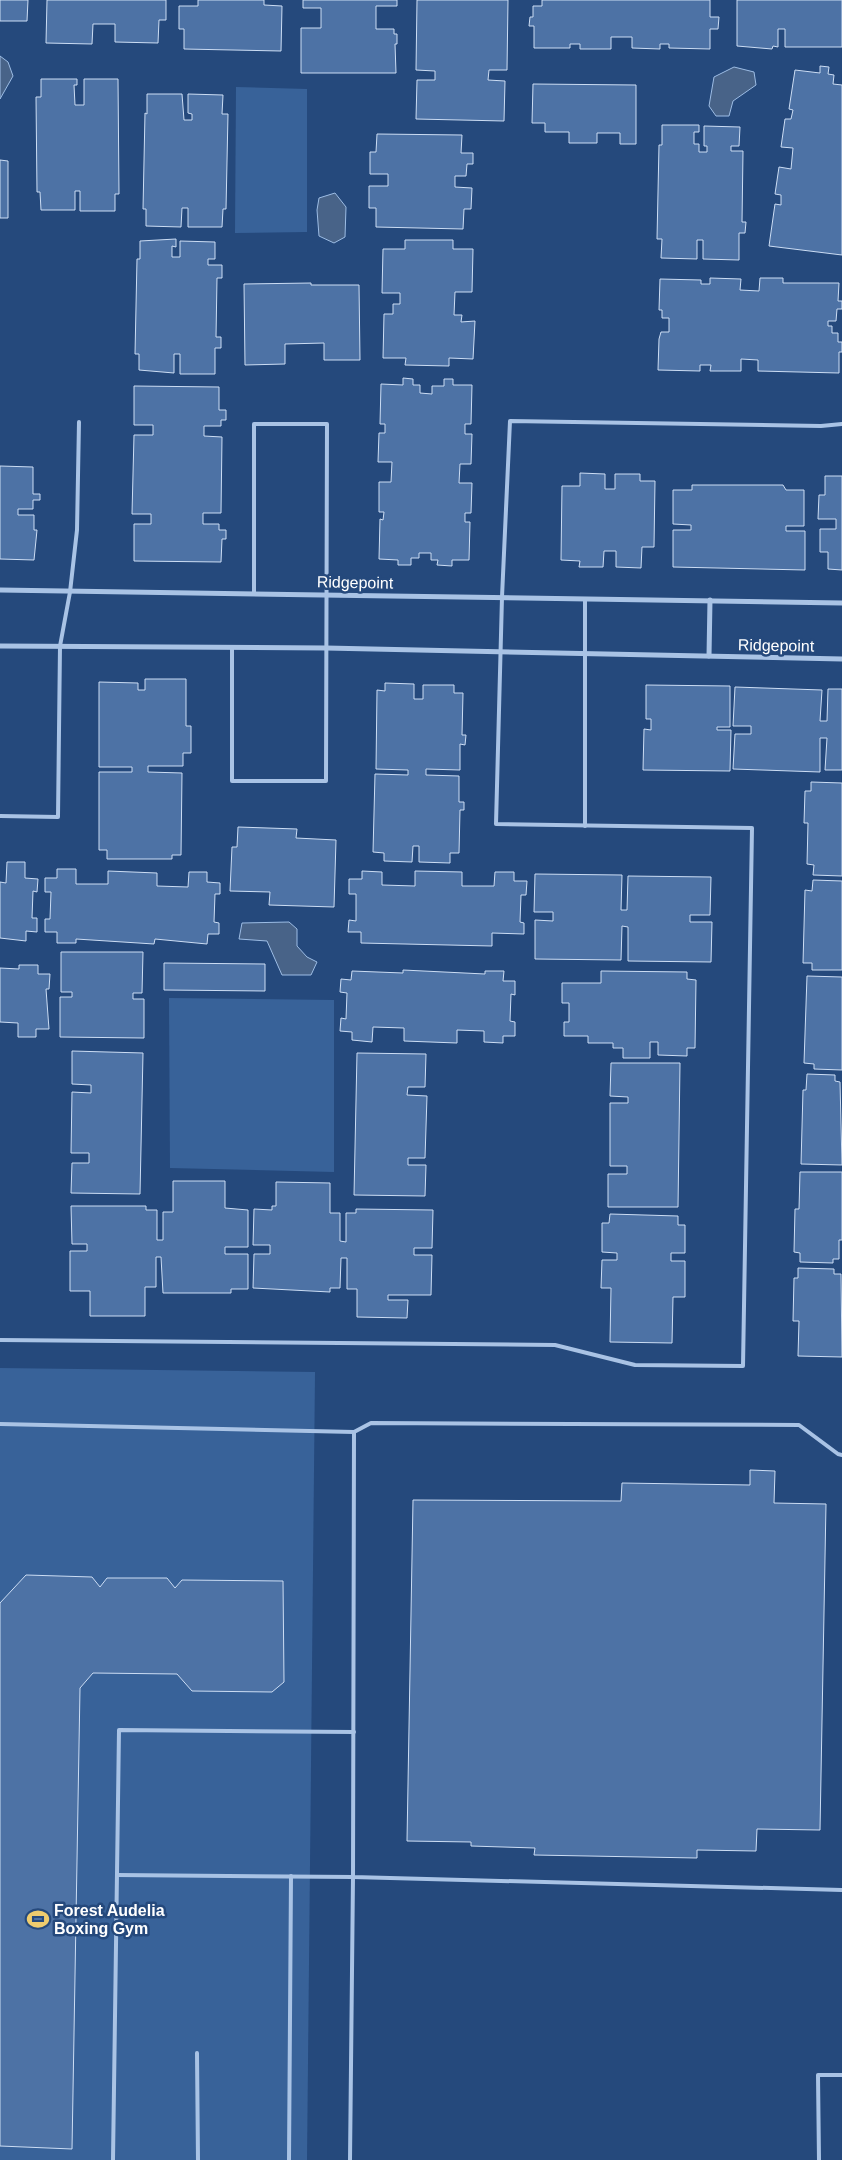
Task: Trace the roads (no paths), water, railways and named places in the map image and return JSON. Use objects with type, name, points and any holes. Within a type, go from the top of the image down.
[{"type":"street","name":"Ridgepoint","points":[[0,590],[842,603]]},
{"type":"street","points":[[709,656],[710,600]]},
{"type":"street","name":"Ridgepoint","points":[[0,646],[326,648],[842,659]]},
{"type":"lane","points":[[0,1340],[555,1345],[635,1365],[743,1366],[752,828],[496,824],[502,597],[510,421],[821,426],[842,424]]},
{"type":"lane","points":[[0,816],[58,817],[60,646],[70,592],[77,530],[79,422]]},
{"type":"lane","points":[[232,648],[232,781],[326,781],[327,424],[254,424],[254,593]]},
{"type":"lane","points":[[584,826],[585,599]]},
{"type":"lane","points":[[0,1424],[354,1432],[371,1423],[799,1425],[838,1454],[842,1454]]},
{"type":"lane","points":[[350,2160],[354,1732],[354,1432]]},
{"type":"lane","points":[[114,2160],[119,1730],[354,1732]]},
{"type":"lane","points":[[117,1875],[353,1877],[842,1890]]},
{"type":"lane","points":[[289,2160],[291,1876]]},
{"type":"lane","points":[[197,2053],[198,2160]]},
{"type":"lane","points":[[818,2160],[818,2075],[842,2075]]},
{"type":"place","name":"Forest Audelia Boxing Gym","points":[[38,1919]]}]
